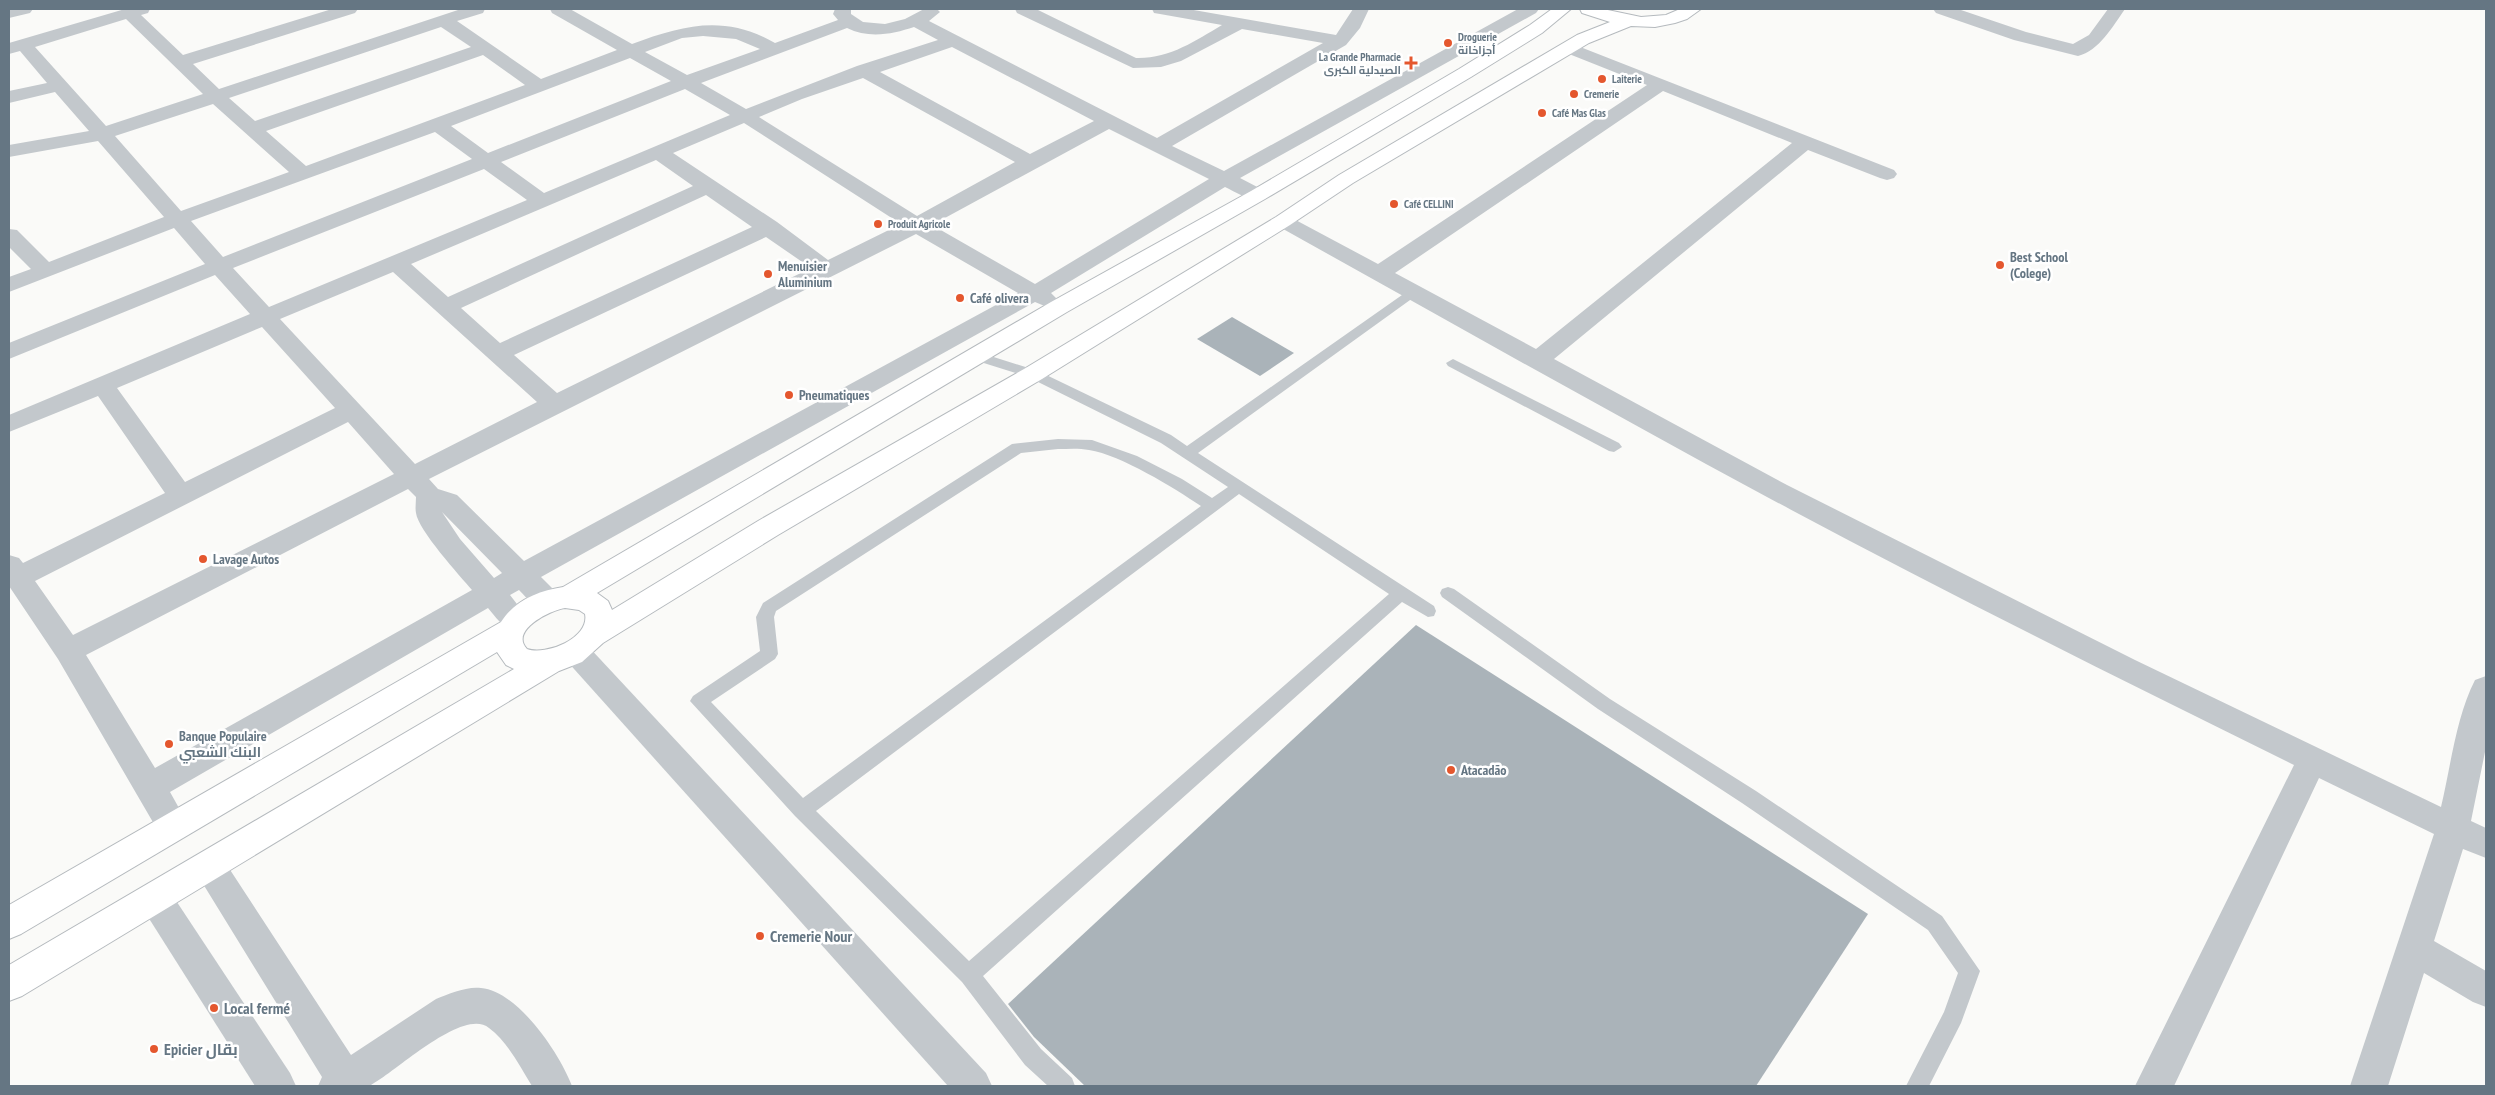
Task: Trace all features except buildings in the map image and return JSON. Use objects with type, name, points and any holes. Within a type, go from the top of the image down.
[{"type":"main road","points":[[9,923],[513,625],[529,609],[557,599],[1059,307],[1258,195],[1465,73],[1536,29],[1562,9]]},
{"type":"main road","points":[[1588,9],[1609,16],[1631,20],[1670,18],[1692,9]]},
{"type":"main road","points":[[9,984],[574,650],[768,528],[1033,374],[1283,221],[1346,179],[1590,36],[1631,20]]},
{"type":"main road","points":[[513,625],[508,644],[515,656],[530,662],[574,650],[600,621],[597,608],[586,600],[557,599]]},
{"type":"street","points":[[9,13],[24,9]]},
{"type":"street","points":[[181,62],[349,9]]},
{"type":"street","points":[[9,151],[103,134],[214,95],[476,9]]},
{"type":"street","points":[[558,9],[745,116],[917,225],[1059,307]]},
{"type":"street","points":[[9,352],[218,266],[773,49],[846,15],[862,27],[882,29],[917,22],[926,17],[933,9]]},
{"type":"street","points":[[1023,9],[1133,63],[1142,65],[1175,57],[1239,23]]},
{"type":"street","points":[[1160,9],[1340,41]]},
{"type":"street","points":[[1158,146],[1340,41],[1351,28],[1360,9]]},
{"type":"street","points":[[149,788],[522,575],[1035,293],[1224,179],[1530,9]]},
{"type":"street","points":[[1942,9],[2020,36],[2078,51],[2095,39],[2116,9]]},
{"type":"street","points":[[16,47],[136,11],[181,62],[214,95],[303,174]]},
{"type":"street","points":[[443,20],[539,86]]},
{"type":"street","points":[[917,22],[1158,146],[1258,195]]},
{"type":"street","points":[[9,285],[178,219],[437,125],[678,33],[707,30],[745,36],[762,41],[773,49]]},
{"type":"street","points":[[9,424],[265,318],[394,261],[745,116],[863,70],[915,55],[952,41]]},
{"type":"street","points":[[16,47],[61,85],[218,266],[420,486],[448,502],[522,575],[557,599]]},
{"type":"street","points":[[1570,48],[1887,174]]},
{"type":"street","points":[[252,130],[484,49]]},
{"type":"street","points":[[863,70],[1030,162]]},
{"type":"street","points":[[9,97],[61,85]]},
{"type":"street","points":[[1378,274],[1660,85]]},
{"type":"street","points":[[68,651],[420,486],[554,404],[917,225],[1030,162],[1109,121]]},
{"type":"street","points":[[437,125],[490,161],[542,200]]},
{"type":"street","points":[[1538,360],[1807,141]]},
{"type":"street","points":[[659,152],[828,270]]},
{"type":"street","points":[[445,307],[709,186]]},
{"type":"street","points":[[1283,221],[1778,491],[2124,668],[2313,758],[2486,844]]},
{"type":"street","points":[[496,354],[769,227]]},
{"type":"street","points":[[9,235],[46,271]]},
{"type":"street","points":[[394,261],[554,404]]},
{"type":"street","points":[[102,384],[181,496]]},
{"type":"street","points":[[173,826],[68,651],[13,572],[181,496],[350,411]]},
{"type":"street","points":[[420,486],[429,515],[450,546],[491,593],[513,625]]},
{"type":"street","points":[[574,650],[973,1086]]},
{"type":"street","points":[[2369,1086],[2453,827],[2484,703]]},
{"type":"street","points":[[2154,1086],[2313,758]]},
{"type":"street","points":[[209,866],[342,1084],[449,1011],[481,1005],[502,1015],[508,1021],[525,1041],[553,1086]]},
{"type":"street","points":[[155,898],[277,1086]]},
{"type":"street","points":[[2413,948],[2486,990]]},
{"type":"lane","points":[[1188,453],[1412,292]]},
{"type":"lane","points":[[976,356],[1033,374],[1158,435],[1428,611]]},
{"type":"lane","points":[[1453,363],[1614,447]]},
{"type":"lane","points":[[1064,1086],[1033,1057],[969,975],[802,810],[699,700],[769,654],[766,616],[768,607],[1017,448],[1058,444],[1092,445],[1132,460],[1177,483],[1212,506]]},
{"type":"lane","points":[[802,810],[1238,487]]},
{"type":"lane","points":[[969,975],[1401,593]]},
{"type":"lane","points":[[1448,593],[1604,704],[1749,797],[1935,923],[1969,971],[1962,997],[1945,1035],[1917,1086]]},
{"type":"place","name":"Droguerie أجزاخانة","points":[[1448,43]]},
{"type":"place","name":"La Grande Pharmacie الصيدلية الكبرى","points":[[1411,63]]},
{"type":"place","name":"Laiterie","points":[[1602,79]]},
{"type":"place","name":"Cremerie","points":[[1574,94]]},
{"type":"place","name":"Café Mas Glas","points":[[1542,113]]},
{"type":"place","name":"Café CELLINI","points":[[1394,204]]},
{"type":"place","name":"Produit Agricole","points":[[878,224]]},
{"type":"place","name":"Best School (Colege)","points":[[2000,265]]},
{"type":"place","name":"Menuisier Aluminium","points":[[768,274]]},
{"type":"place","name":"Café olivera","points":[[960,298]]},
{"type":"place","name":"Pneumatiques","points":[[789,395]]},
{"type":"place","name":"Lavage Autos","points":[[203,559]]},
{"type":"place","name":"Banque Populaire البنك الشعبي","points":[[169,744]]},
{"type":"place","name":"Atacadão","points":[[1451,770]]},
{"type":"place","name":"Cremerie Nour","points":[[760,936]]},
{"type":"place","name":"Local fermé","points":[[214,1008]]},
{"type":"place","name":"Epicier بقال","points":[[154,1049]]}]
